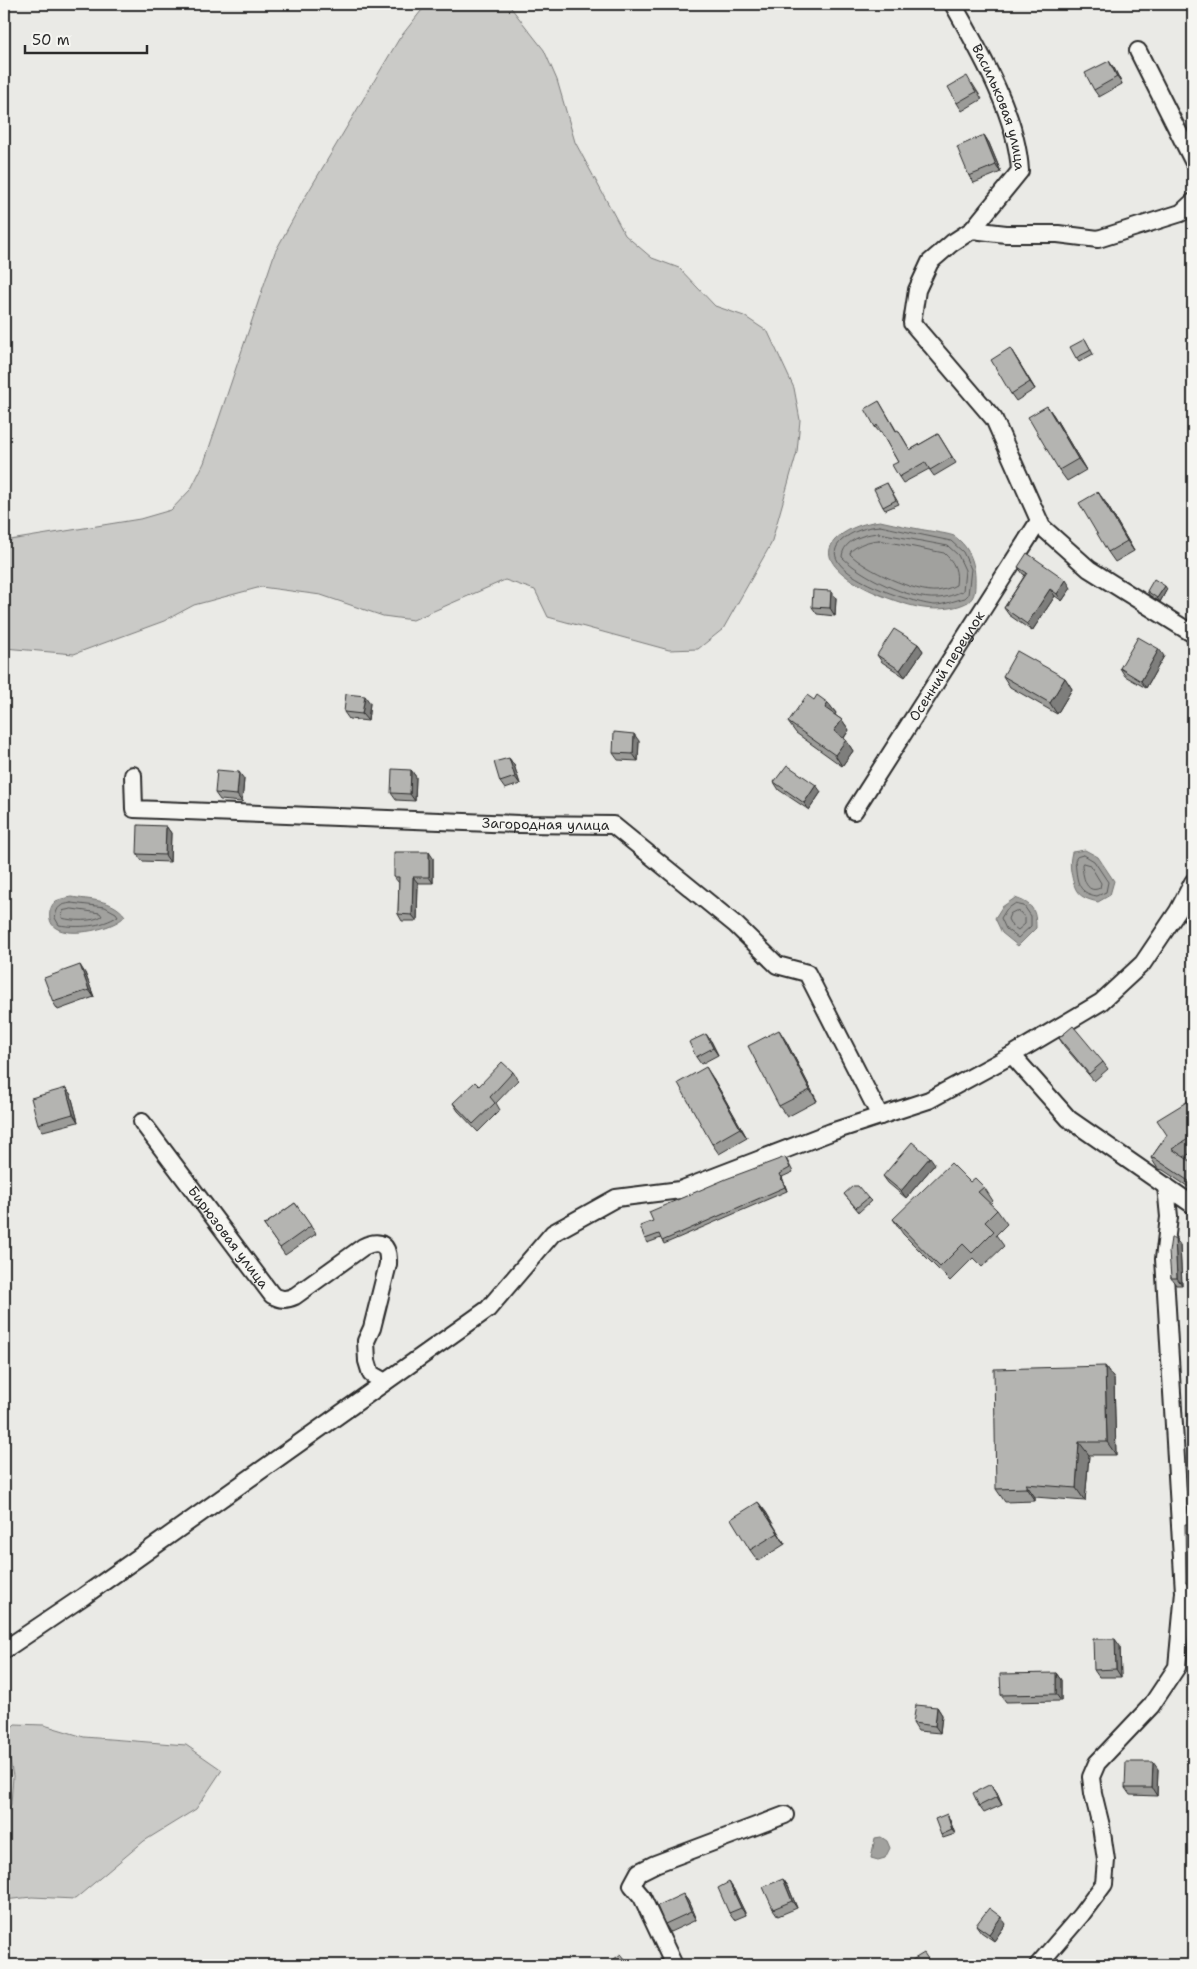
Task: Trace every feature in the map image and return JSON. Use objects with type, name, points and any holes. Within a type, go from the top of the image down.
[{"type":"street","name":"Васильковая улица","points":[[953,4],[984,58],[1008,117],[1019,154],[1020,171],[972,230],[952,243],[930,262],[918,290],[912,323],[994,419],[1039,521]]},
{"type":"street","points":[[1138,51],[1193,161]]},
{"type":"street","points":[[972,230],[1006,234],[1058,234],[1098,239],[1181,213],[1193,202]]},
{"type":"street","points":[[1039,521],[1042,528],[1089,569],[1193,634]]},
{"type":"street","name":"Осенний переулок","points":[[854,811],[1039,521]]},
{"type":"street","name":"Загородная улица","points":[[133,775],[134,809],[519,824],[613,824],[736,925],[777,965],[808,973],[880,1116]]},
{"type":"street","points":[[4,1650],[84,1596],[488,1309],[553,1233],[616,1198],[680,1190],[831,1132],[929,1100],[1012,1055],[1100,1002],[1143,963],[1178,911],[1193,882]]},
{"type":"street","points":[[1012,1055],[1069,1119],[1193,1205]]},
{"type":"street","name":"Бирюзовая улица","points":[[142,1122],[272,1295],[288,1299],[295,1296],[363,1248],[371,1244],[384,1246],[389,1253],[388,1264],[372,1328],[366,1342],[367,1361],[371,1374],[385,1382]]},
{"type":"street","points":[[1038,1965],[1081,1915],[1104,1884],[1106,1860],[1091,1777],[1097,1764],[1151,1706],[1178,1667],[1184,1592],[1164,1259],[1169,1217],[1166,1186]]},
{"type":"street","points":[[674,1965],[642,1897],[632,1886],[638,1872],[785,1815]]},
{"type":"shaded area","points":[[430,4],[508,4],[544,50],[557,80],[575,142],[625,235],[652,258],[679,268],[715,306],[744,316],[768,332],[794,388],[800,420],[797,452],[771,544],[723,629],[698,649],[669,650],[548,617],[535,590],[505,580],[413,620],[383,616],[321,595],[261,587],[194,605],[164,621],[74,654],[4,648],[4,541],[140,519],[171,510],[191,489],[204,463],[275,252],[304,199],[399,39],[421,11]]},
{"type":"shaded area","points":[[15,1724],[44,1725],[84,1737],[186,1745],[222,1770],[196,1809],[144,1841],[75,1899],[32,1897],[4,1900],[4,1817],[11,1804],[13,1776],[5,1734]]},
{"type":"water","points":[[880,521],[954,536],[960,541],[965,546],[973,564],[975,588],[972,599],[958,606],[946,608],[929,609],[912,606],[877,593],[858,584],[842,573],[832,562],[830,549],[838,537],[858,526]]},
{"type":"water","points":[[1085,850],[1098,857],[1114,881],[1110,895],[1098,902],[1081,896],[1072,879],[1070,865],[1072,852]]},
{"type":"water","points":[[71,897],[107,903],[120,910],[125,916],[112,925],[92,931],[63,931],[51,923],[50,911],[56,901]]},
{"type":"water","points":[[1015,898],[1030,905],[1036,922],[1036,928],[1018,946],[1002,933],[995,918],[1002,907]]},
{"type":"water","points":[[881,1837],[887,1841],[890,1848],[885,1858],[878,1860],[871,1858],[875,1838]]},
{"type":"building","points":[[1109,61],[1117,77],[1094,90],[1085,73]]},
{"type":"building","points":[[967,76],[976,92],[957,103],[948,87]]},
{"type":"building","points":[[984,135],[996,165],[969,176],[957,147]]},
{"type":"building","points":[[1085,339],[1091,350],[1076,358],[1070,347]]},
{"type":"building","points":[[1010,348],[1030,382],[1011,394],[991,360]]},
{"type":"building","points":[[879,401],[896,431],[898,430],[910,450],[938,434],[952,457],[930,470],[925,462],[899,477],[892,465],[898,462],[877,425],[875,427],[865,409]]},
{"type":"building","points":[[1047,406],[1078,459],[1059,470],[1028,417]]},
{"type":"building","points":[[887,483],[896,500],[883,507],[874,489]]},
{"type":"building","points":[[1098,492],[1127,541],[1108,552],[1079,503]]},
{"type":"building","points":[[1193,533],[1193,544],[1188,537]]},
{"type":"building","points":[[1027,553],[1066,580],[1057,594],[1050,589],[1027,624],[1004,608],[1027,573],[1018,567]]},
{"type":"building","points":[[1154,579],[1165,586],[1157,598],[1147,591]]},
{"type":"building","points":[[813,590],[831,591],[830,608],[812,607]]},
{"type":"building","points":[[894,629],[918,644],[900,670],[877,655]]},
{"type":"building","points":[[1138,637],[1159,649],[1141,681],[1120,668]]},
{"type":"building","points":[[1017,651],[1065,678],[1050,703],[1003,676]]},
{"type":"building","points":[[346,694],[365,696],[362,714],[344,712]]},
{"type":"building","points":[[807,695],[814,700],[817,695],[828,703],[825,708],[842,720],[834,731],[846,740],[835,755],[788,722]]},
{"type":"building","points":[[614,732],[634,734],[633,754],[613,753]]},
{"type":"building","points":[[509,758],[515,777],[500,782],[494,762]]},
{"type":"building","points":[[787,765],[816,785],[804,803],[774,782]]},
{"type":"building","points":[[392,769],[411,770],[410,794],[391,793]]},
{"type":"building","points":[[217,770],[239,772],[237,795],[215,793]]},
{"type":"building","points":[[138,825],[166,826],[165,855],[137,854]]},
{"type":"building","points":[[394,852],[429,852],[429,877],[413,877],[412,915],[398,914],[399,877],[394,877]]},
{"type":"building","points":[[80,965],[89,990],[53,1002],[44,978]]},
{"type":"building","points":[[1073,1026],[1103,1062],[1089,1074],[1059,1038]]},
{"type":"building","points":[[779,1030],[810,1090],[779,1106],[748,1046]]},
{"type":"building","points":[[706,1034],[713,1048],[696,1057],[689,1042]]},
{"type":"building","points":[[502,1062],[513,1072],[490,1097],[495,1103],[473,1124],[453,1103],[475,1082],[479,1086]]},
{"type":"building","points":[[706,1067],[740,1128],[712,1144],[678,1083]]},
{"type":"building","points":[[66,1088],[73,1114],[38,1124],[31,1098]]},
{"type":"building","points":[[1193,1098],[1193,1136],[1172,1149],[1193,1163],[1193,1184],[1156,1159],[1151,1158],[1167,1135],[1157,1120]]},
{"type":"building","points":[[912,1142],[930,1157],[901,1191],[883,1176]]},
{"type":"building","points":[[785,1157],[790,1168],[779,1174],[785,1187],[662,1241],[659,1234],[645,1239],[640,1226],[653,1221],[649,1212],[726,1179]]},
{"type":"building","points":[[951,1163],[970,1182],[975,1178],[984,1187],[978,1192],[997,1210],[985,1222],[994,1231],[972,1253],[963,1244],[940,1267],[893,1219]]},
{"type":"building","points":[[853,1186],[858,1186],[868,1198],[856,1208],[844,1194]]},
{"type":"building","points":[[295,1203],[311,1226],[280,1248],[264,1225]]},
{"type":"building","points":[[1171,1238],[1175,1238],[1177,1278],[1171,1278],[1169,1252]]},
{"type":"building","points":[[1105,1366],[1107,1442],[1079,1442],[1076,1488],[1026,1484],[1026,1488],[996,1489],[994,1369]]},
{"type":"building","points":[[758,1502],[778,1533],[750,1550],[731,1519]]},
{"type":"building","points":[[1185,1524],[1193,1524],[1193,1583],[1186,1583]]},
{"type":"building","points":[[1093,1639],[1115,1639],[1116,1669],[1094,1670]]},
{"type":"building","points":[[1056,1673],[1056,1694],[1001,1695],[1000,1674]]},
{"type":"building","points":[[916,1705],[937,1707],[935,1726],[913,1723]]},
{"type":"building","points":[[1126,1762],[1153,1762],[1152,1788],[1125,1788]]},
{"type":"building","points":[[991,1784],[997,1797],[979,1806],[973,1793]]},
{"type":"building","points":[[947,1814],[952,1830],[941,1835],[935,1819]]},
{"type":"building","points":[[783,1879],[792,1901],[773,1909],[763,1887]]},
{"type":"building","points":[[729,1882],[741,1908],[729,1913],[718,1888]]},
{"type":"building","points":[[683,1894],[691,1912],[665,1924],[657,1906]]},
{"type":"building","points":[[989,1908],[1001,1917],[989,1934],[976,1925]]},
{"type":"building","points":[[924,1953],[932,1965],[904,1965]]},
{"type":"building","points":[[621,1954],[630,1965],[606,1965]]}]
